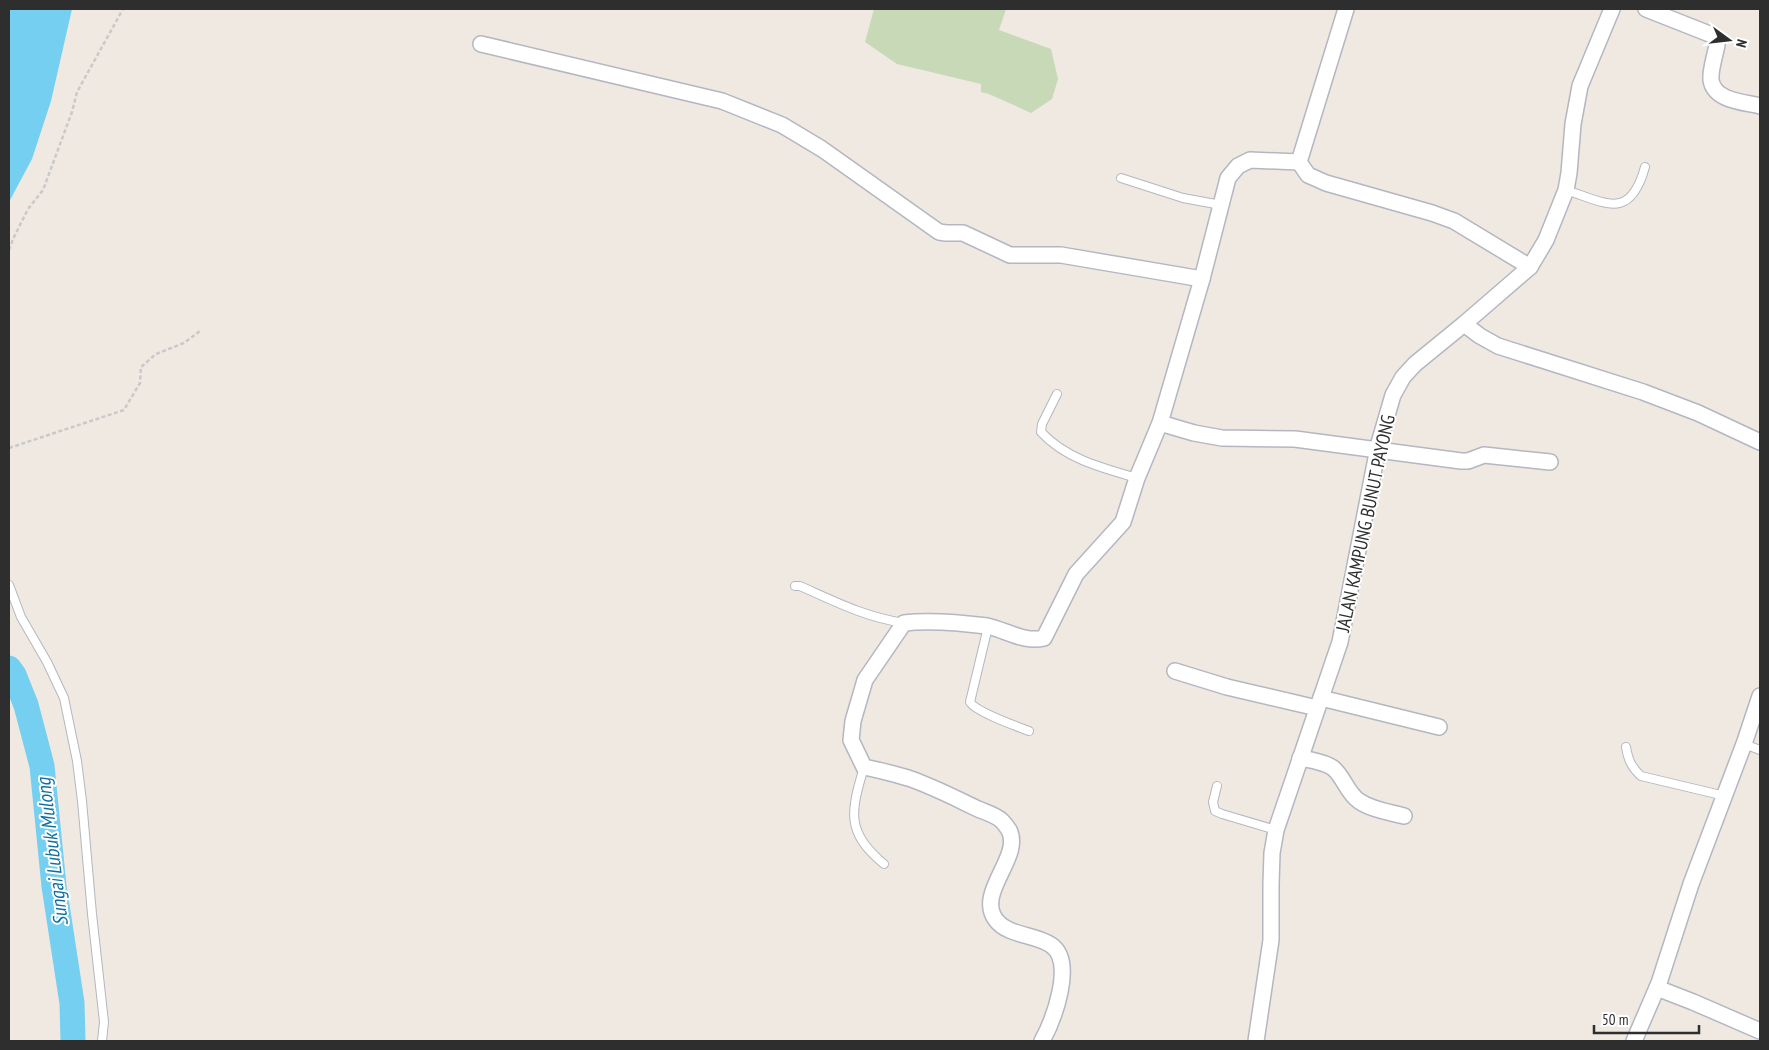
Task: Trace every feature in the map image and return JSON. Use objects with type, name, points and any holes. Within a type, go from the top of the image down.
[{"type":"street","points":[[1299,162],[1346,9]]},
{"type":"street","name":"JALAN KAMPUNG BUNUT PAYONG","points":[[1256,1041],[1271,940],[1270,884],[1276,830],[1340,642],[1378,450],[1393,395],[1403,377],[1415,364],[1530,267],[1546,240],[1566,190],[1573,124],[1580,86],[1612,9]]},
{"type":"street","points":[[1646,9],[1712,35],[1717,40],[1711,79],[1713,89],[1723,97],[1760,106]]},
{"type":"street","points":[[481,44],[722,101],[782,125],[822,149],[939,232],[946,234],[963,233],[1010,255],[1061,255],[1202,279]]},
{"type":"street","points":[[1042,1041],[1048,1030],[1060,993],[1063,976],[1060,958],[1051,945],[1006,928],[996,920],[991,906],[994,887],[1009,854],[1011,840],[1009,830],[1001,820],[935,789],[910,778],[864,766],[851,740],[853,721],[865,680],[904,623],[919,622],[988,626],[1034,640],[1044,638],[1076,574],[1123,522],[1137,478],[1160,423],[1202,279],[1228,178],[1238,166],[1250,160],[1299,162]]},
{"type":"street","points":[[1299,162],[1308,175],[1326,183],[1454,221],[1530,267]]},
{"type":"street","points":[[1464,324],[1498,346],[1643,392],[1698,413],[1760,442]]},
{"type":"street","points":[[1160,423],[1194,433],[1222,438],[1296,439],[1468,462],[1484,455],[1550,462]]},
{"type":"street","points":[[1175,671],[1227,687],[1439,727]]},
{"type":"street","points":[[1634,1041],[1657,988],[1691,884],[1725,796],[1760,696]]},
{"type":"street","points":[[1300,758],[1334,769],[1352,796],[1360,802],[1404,816]]},
{"type":"street","points":[[1657,988],[1760,1031]]},
{"type":"lane","points":[[1566,190],[1608,204],[1618,205],[1634,194],[1641,183],[1645,167]]},
{"type":"lane","points":[[1121,178],[1183,198],[1221,205]]},
{"type":"lane","points":[[1057,394],[1042,424],[1041,432],[1052,444],[1091,465],[1137,478]]},
{"type":"lane","points":[[9,585],[21,617],[47,662],[64,698],[77,761],[104,1022],[102,1041]]},
{"type":"lane","points":[[795,586],[800,586],[869,616],[904,623]]},
{"type":"lane","points":[[988,626],[970,702],[980,710],[1029,731]]},
{"type":"lane","points":[[1744,744],[1760,750]]},
{"type":"lane","points":[[1626,747],[1628,760],[1634,770],[1641,776],[1725,796]]},
{"type":"lane","points":[[864,766],[855,798],[854,817],[858,835],[869,852],[884,864]]},
{"type":"lane","points":[[1217,786],[1212,802],[1216,811],[1276,830]]},
{"type":"path","points":[[9,250],[15,233],[28,209],[43,190],[72,112],[77,92],[123,9]]},
{"type":"path","points":[[9,448],[124,410],[140,383],[141,367],[156,354],[184,343],[200,331]]},
{"type":"green space","points":[[874,9],[1006,9],[999,30],[1051,49],[1058,79],[1052,99],[1031,113],[981,92],[981,84],[897,64],[865,42]]},
{"type":"water","points":[[9,9],[72,9],[51,101],[32,159],[9,202]]},
{"type":"waterway","name":"Sungai Lubuk Mulong","points":[[9,668],[14,675],[26,705],[42,766],[54,886],[72,1003],[73,1041]]}]
